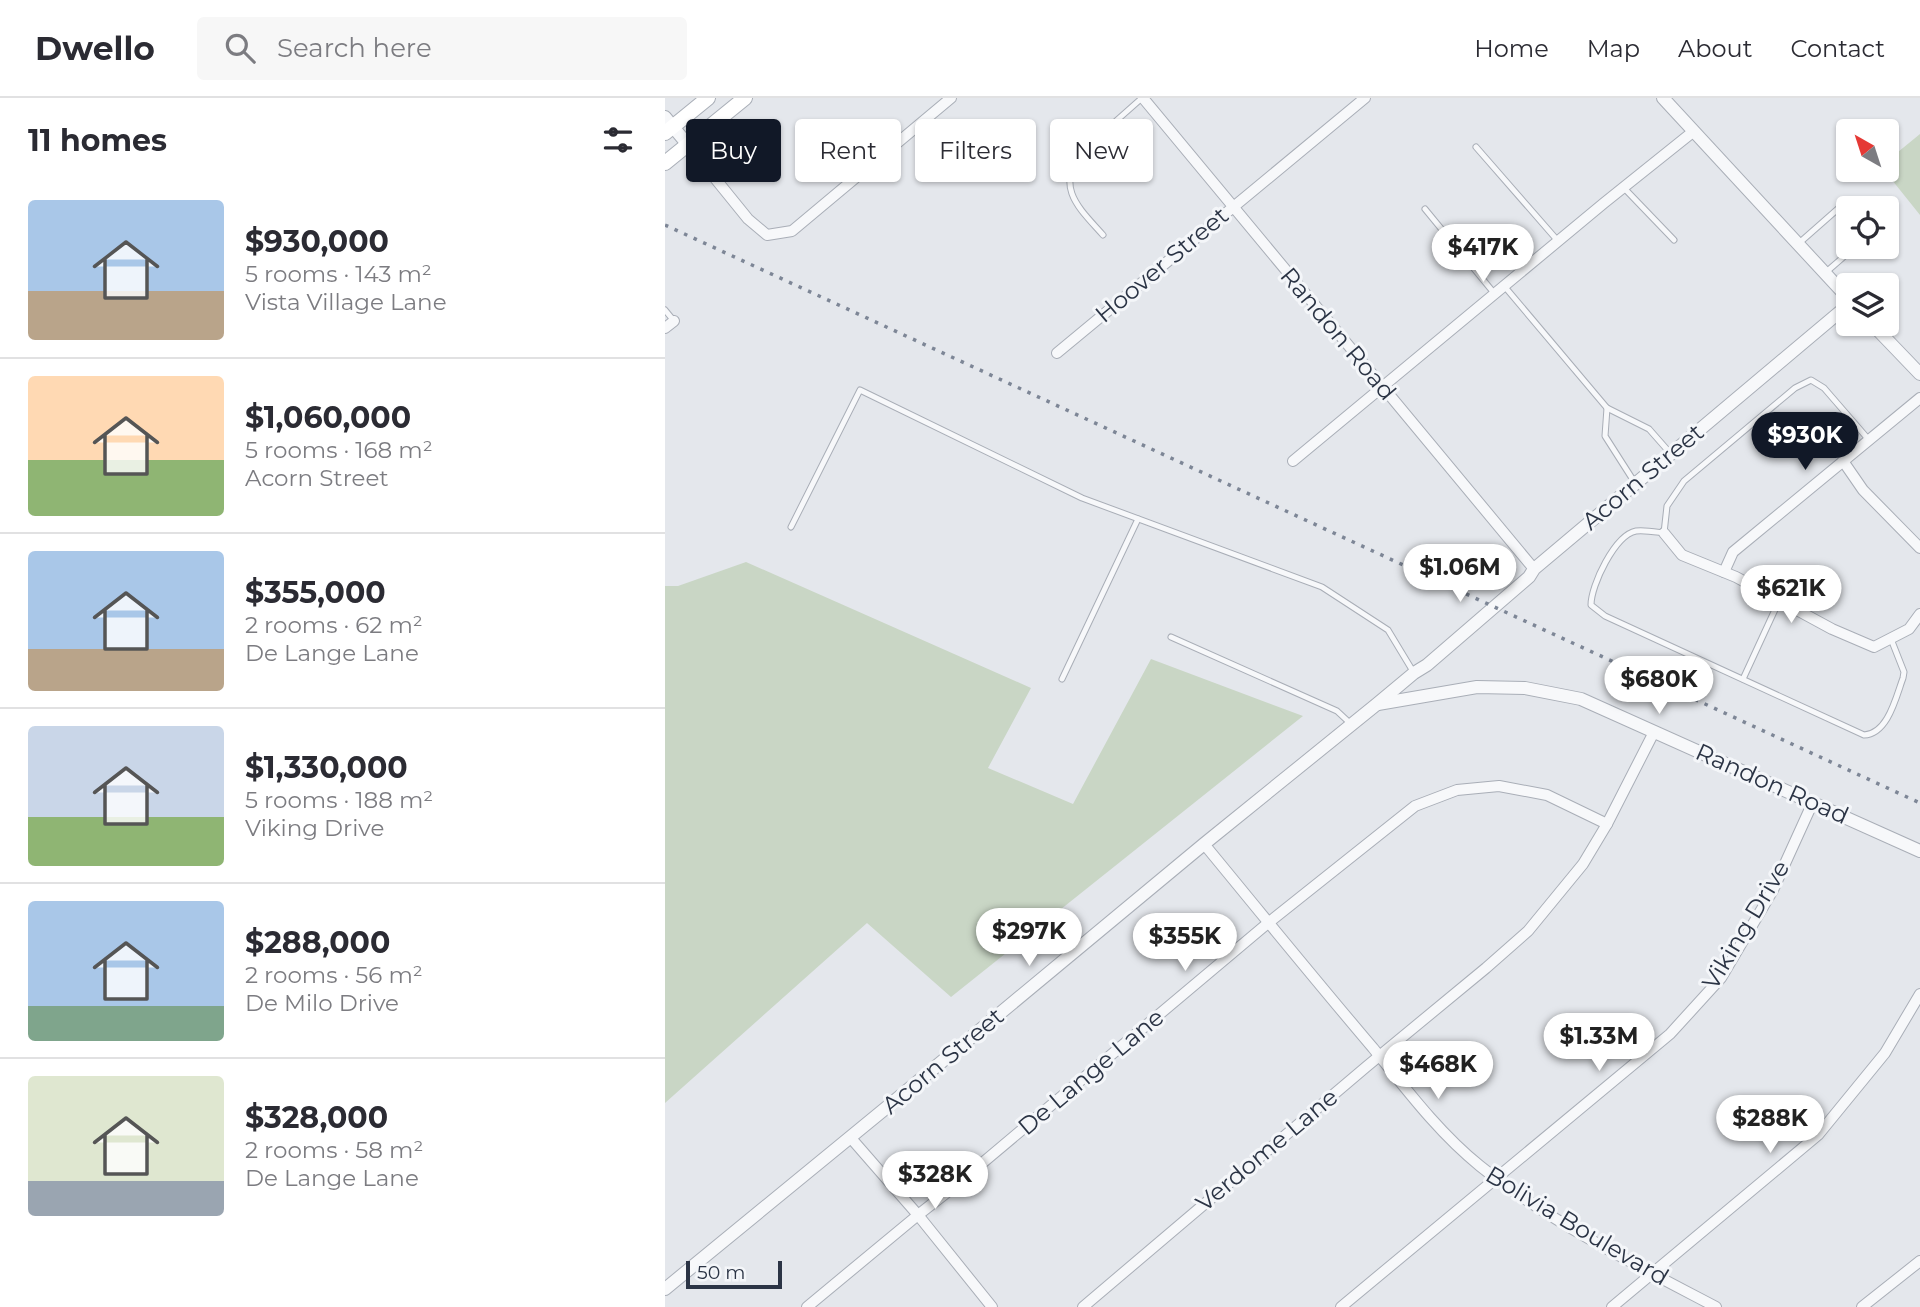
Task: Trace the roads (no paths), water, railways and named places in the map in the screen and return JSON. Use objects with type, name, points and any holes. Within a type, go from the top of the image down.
[{"type":"main road","points":[[720,119],[745,98]]},
{"type":"main road","points":[[668,126],[699,101]]},
{"type":"main road","points":[[665,163],[686,147]]},
{"type":"street","points":[[718,182],[748,219],[767,235],[792,231],[951,98]]},
{"type":"street","name":"Randon Road","points":[[1142,98],[1534,569]]},
{"type":"street","name":"Hoover Street","points":[[1057,353],[1364,98]]},
{"type":"street","points":[[1663,98],[1836,285]]},
{"type":"street","points":[[668,126],[686,143]]},
{"type":"street","points":[[1293,461],[1694,131]]},
{"type":"street","name":"Acorn Street","points":[[665,1289],[893,1104],[1204,844],[1427,665],[1534,569],[1836,315]]},
{"type":"street","points":[[1884,336],[1920,374]]},
{"type":"street","points":[[1724,572],[1733,552],[1920,398]]},
{"type":"street","points":[[1843,461],[1863,490],[1920,548]]},
{"type":"street","points":[[1664,533],[1682,555],[1724,572],[1832,629],[1874,647],[1909,629],[1920,614]]},
{"type":"street","name":"Randon Road","points":[[1377,704],[1477,687],[1525,688],[1581,699],[1920,851]]},
{"type":"street","name":"Verdome Lane","points":[[1083,1307],[1528,930],[1583,864],[1608,824],[1654,732]]},
{"type":"street","name":"De Lange Lane","points":[[807,1307],[1268,923],[1415,806],[1457,790],[1499,786],[1547,795],[1608,824]]},
{"type":"street","name":"Viking Drive","points":[[1341,1307],[1670,1034],[1721,978],[1773,890],[1813,802]]},
{"type":"street","name":"Bolivia Boulevard","points":[[1204,844],[1448,1137],[1479,1166],[1553,1217],[1716,1307]]},
{"type":"street","points":[[1612,1307],[1818,1135],[1885,1053],[1920,994]]},
{"type":"street","points":[[850,1137],[918,1215],[992,1307]]},
{"type":"street","points":[[1862,1307],[1920,1261]]},
{"type":"lane","points":[[1103,236],[1077,206],[1069,191],[1073,163],[1081,152],[1142,98]]},
{"type":"lane","points":[[1476,146],[1558,241]]},
{"type":"lane","points":[[1623,188],[1674,240]]},
{"type":"lane","points":[[1425,209],[1495,295]]},
{"type":"lane","points":[[1798,244],[1836,211]]},
{"type":"lane","points":[[1825,273],[1841,259]]},
{"type":"lane","points":[[1504,287],[1607,408],[1649,429],[1671,454]]},
{"type":"lane","points":[[665,310],[669,324]]},
{"type":"lane","points":[[1868,440],[1823,388],[1811,380],[1795,388],[1684,481],[1667,506],[1664,533],[1636,531],[1625,536],[1609,556],[1591,596],[1591,604],[1605,616],[1864,735],[1879,731],[1885,723],[1903,678],[1904,672],[1891,638]]},
{"type":"lane","points":[[791,527],[860,390],[1082,498],[1322,587],[1388,630],[1414,673]]},
{"type":"lane","points":[[1607,408],[1605,436],[1635,484]]},
{"type":"lane","points":[[1062,679],[1138,519]]},
{"type":"lane","points":[[1742,679],[1779,601]]},
{"type":"lane","points":[[1171,637],[1337,710],[1352,724]]},
{"type":"railway","points":[[665,225],[1920,803]]}]
